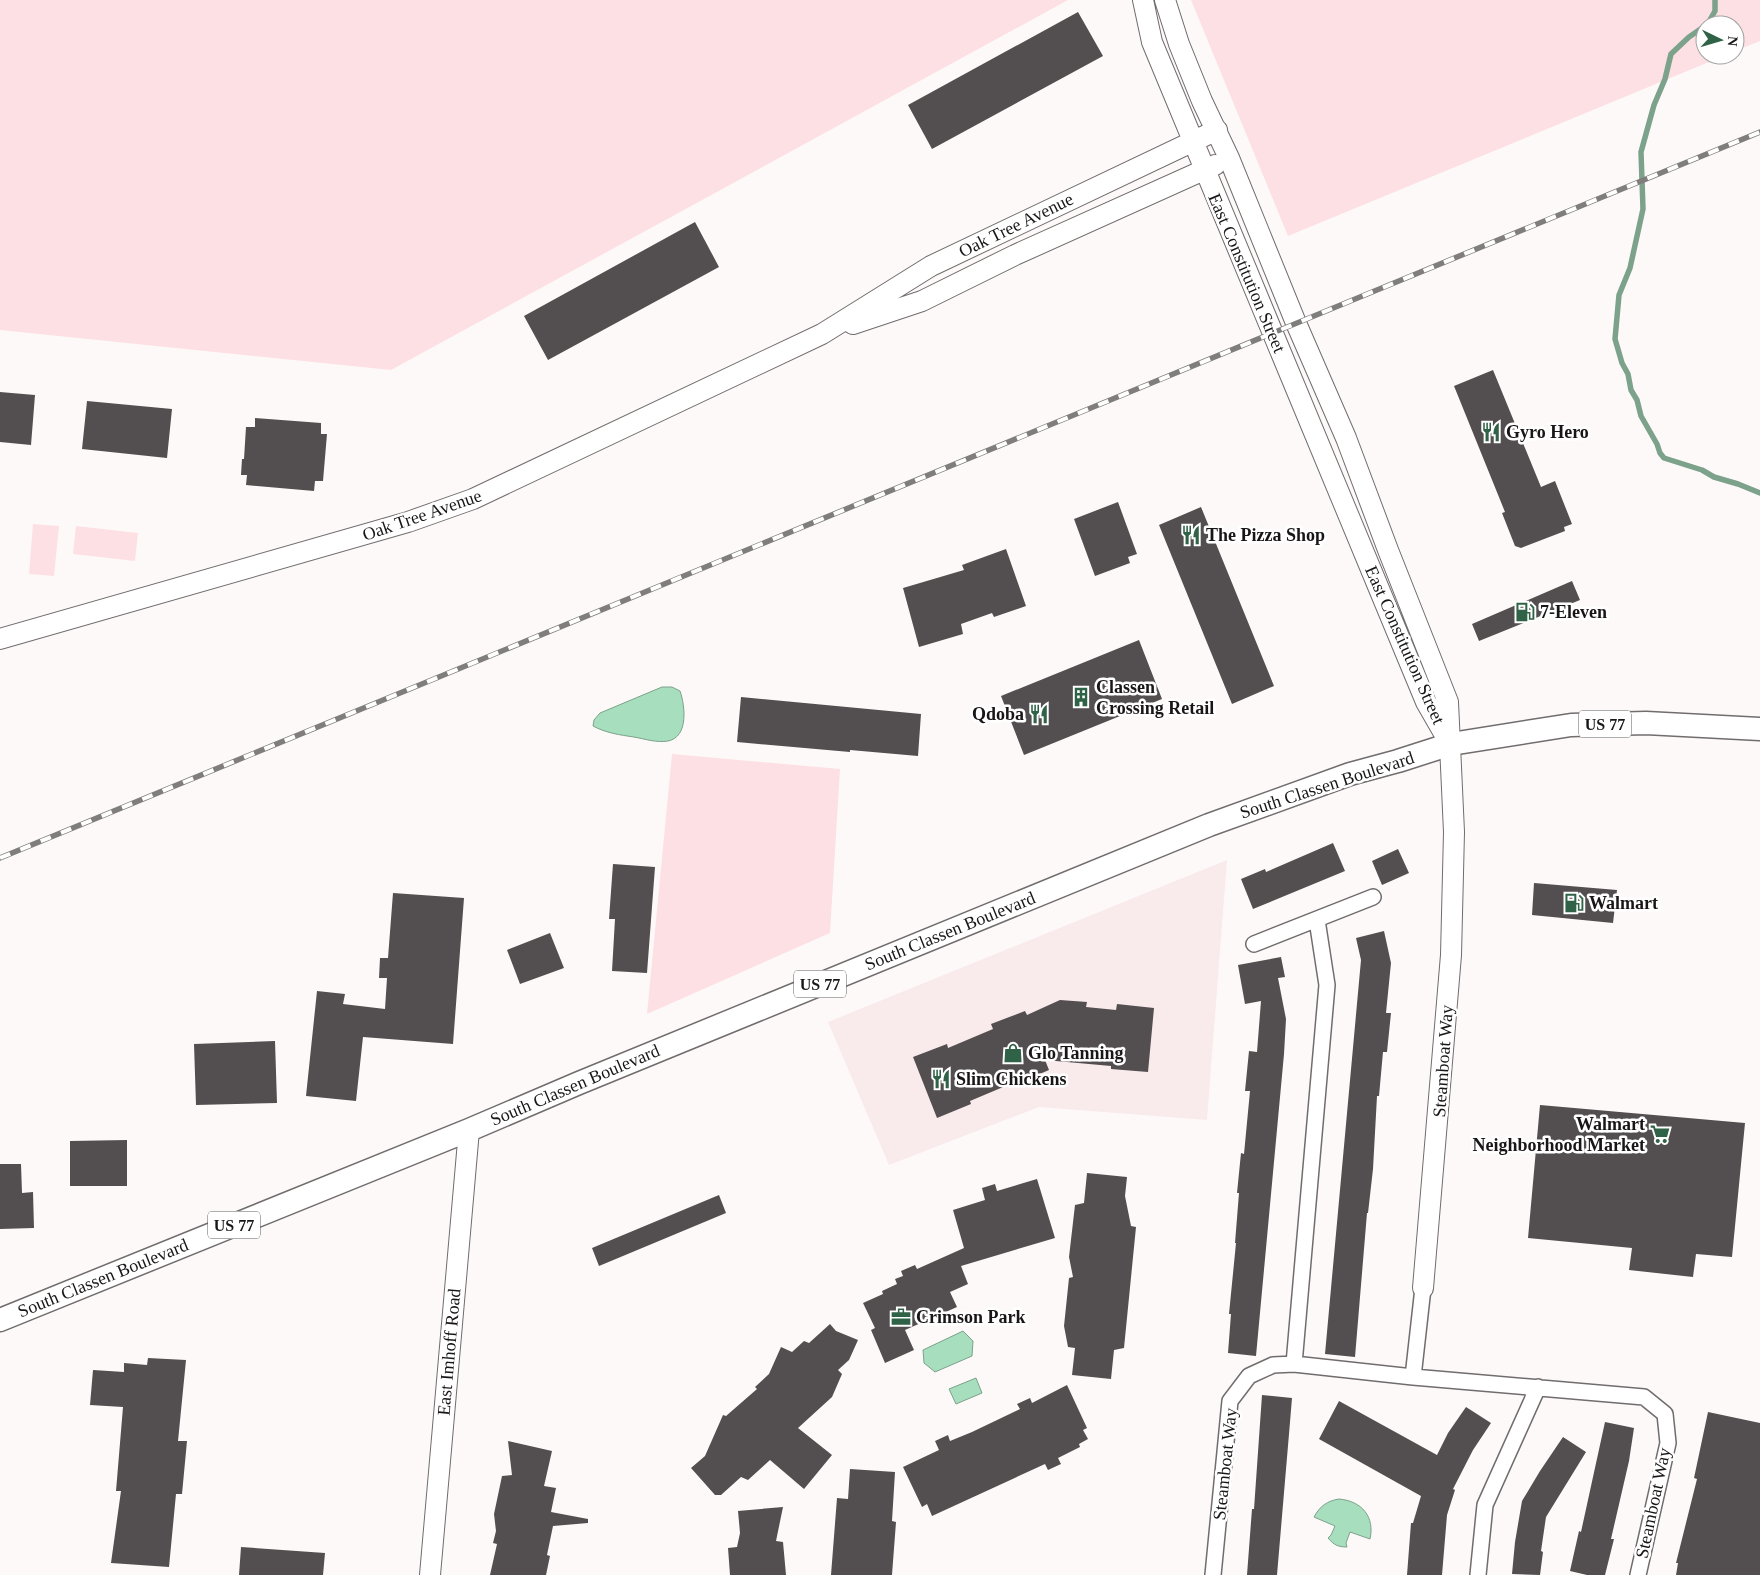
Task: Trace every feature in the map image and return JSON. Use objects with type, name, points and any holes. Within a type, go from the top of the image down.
[{"type":"main road","name":"South Classen Boulevard","points":[[0,1320],[469,1130],[579,1083],[1209,825],[1350,774],[1450,744],[1571,725],[1646,723],[1760,729]]},
{"type":"street","name":"East Constitution Street","points":[[1142,0],[1152,42],[1204,170],[1426,702],[1450,744]]},
{"type":"street","name":"East Constitution Street","points":[[1164,0],[1202,101],[1229,158],[1296,323],[1346,438],[1448,702],[1450,744]]},
{"type":"street","name":"Oak Tree Avenue","points":[[0,639],[408,522],[473,499],[822,334],[931,266],[1217,130]]},
{"type":"street","name":"Oak Tree Avenue","points":[[822,334],[922,301],[1015,256],[1229,158]]},
{"type":"street","points":[[1002,233],[1015,256]]},
{"type":"street","name":"Steamboat Way","points":[[1413,1378],[1423,1288],[1450,955],[1454,832],[1450,744]]},
{"type":"street","points":[[1254,944],[1373,897]]},
{"type":"street","points":[[1294,1364],[1327,985],[1317,920]]},
{"type":"street","name":"East Imhoff Road","points":[[430,1575],[469,1130]]},
{"type":"street","name":"Steamboat Way","points":[[1213,1575],[1230,1401],[1249,1376],[1273,1365],[1294,1364],[1413,1378],[1644,1397],[1665,1414],[1668,1443],[1638,1575]]},
{"type":"street","points":[[1478,1575],[1485,1505],[1538,1388]]},
{"type":"shaded area","points":[[0,0],[1068,0],[391,370],[0,330]]},
{"type":"shaded area","points":[[1191,0],[1760,0],[1760,41],[1745,47],[1745,15],[1695,15],[1695,65],[1702,65],[1288,236]]},
{"type":"shaded area","points":[[33,524],[59,526],[54,576],[29,574]]},
{"type":"shaded area","points":[[76,526],[138,533],[135,561],[73,554]]},
{"type":"shaded area","points":[[662,687],[672,687],[680,691],[682,697],[684,720],[675,738],[668,741],[651,741],[613,733],[593,726],[594,720],[600,713]]},
{"type":"shaded area","points":[[672,754],[840,769],[830,933],[647,1014]]},
{"type":"shaded area","points":[[1227,860],[1207,1120],[1039,1107],[889,1165],[828,1022]]},
{"type":"shaded area","points":[[963,1331],[973,1341],[972,1356],[935,1372],[924,1363],[923,1350]]},
{"type":"shaded area","points":[[976,1378],[982,1393],[956,1404],[949,1389]]},
{"type":"shaded area","points":[[1339,1499],[1354,1503],[1365,1512],[1370,1524],[1370,1539],[1350,1532],[1346,1543],[1347,1547],[1341,1547],[1328,1538],[1335,1526],[1314,1517],[1324,1505]]},
{"type":"building","points":[[1078,12],[1103,56],[932,149],[908,105]]},
{"type":"building","points":[[695,222],[719,267],[548,360],[524,316]]},
{"type":"building","points":[[1493,370],[1541,487],[1555,481],[1572,524],[1564,527],[1565,531],[1521,548],[1515,546],[1502,513],[1505,512],[1454,386]]},
{"type":"building","points":[[0,392],[35,395],[31,445],[0,442]]},
{"type":"building","points":[[87,401],[172,409],[167,458],[82,449]]},
{"type":"building","points":[[255,418],[321,423],[321,434],[327,434],[323,481],[315,481],[314,491],[246,485],[247,475],[241,475],[246,427],[255,427]]},
{"type":"building","points":[[1118,502],[1137,554],[1128,557],[1130,563],[1095,576],[1074,519]]},
{"type":"building","points":[[1201,507],[1274,686],[1232,704],[1159,525]]},
{"type":"building","points":[[1006,549],[1026,606],[994,617],[992,613],[961,624],[963,634],[919,647],[903,588],[964,570],[962,565]]},
{"type":"building","name":"7-Eleven","points":[[1572,581],[1580,600],[1479,641],[1472,624]]},
{"type":"building","name":"Classen Crossing Retail","points":[[1139,640],[1162,699],[1024,755],[1001,696]]},
{"type":"building","points":[[741,697],[921,714],[918,756],[737,742]]},
{"type":"building","points":[[1333,843],[1345,871],[1253,909],[1241,879],[1265,869],[1266,872]]},
{"type":"building","points":[[1398,849],[1409,873],[1382,885],[1372,861]]},
{"type":"building","points":[[613,864],[655,867],[647,973],[612,971],[615,919],[609,919]]},
{"type":"building","name":"Walmart","points":[[1534,883],[1617,890],[1613,923],[1532,915]]},
{"type":"building","points":[[393,893],[464,898],[453,1044],[363,1037],[356,1101],[306,1096],[317,991],[345,994],[343,1004],[385,1009],[387,978],[379,978],[380,958],[388,958]]},
{"type":"building","points":[[1384,931],[1391,963],[1386,1013],[1391,1013],[1387,1052],[1383,1052],[1379,1096],[1377,1096],[1373,1169],[1367,1213],[1355,1357],[1325,1354],[1361,960],[1356,938]]},
{"type":"building","points":[[550,933],[564,968],[520,984],[507,950]]},
{"type":"building","points":[[1281,957],[1285,977],[1278,978],[1286,1019],[1284,1054],[1256,1356],[1228,1353],[1231,1314],[1229,1314],[1239,1193],[1237,1193],[1241,1153],[1244,1154],[1250,1091],[1245,1091],[1249,1051],[1257,1052],[1261,1001],[1245,1004],[1238,965]]},
{"type":"building","points":[[1060,1000],[1087,1002],[1086,1007],[1116,1010],[1117,1004],[1154,1008],[1148,1072],[1111,1069],[1111,1066],[1045,1060],[1049,1070],[970,1101],[971,1104],[937,1118],[913,1057],[947,1044],[948,1048],[993,1029],[991,1024],[1025,1011],[1027,1015]]},
{"type":"building","points":[[275,1041],[277,1103],[196,1105],[194,1044]]},
{"type":"building","points":[[1540,1105],[1745,1123],[1732,1257],[1696,1254],[1693,1277],[1629,1270],[1632,1248],[1528,1238]]},
{"type":"building","points":[[127,1140],[127,1186],[70,1186],[70,1141]]},
{"type":"building","points":[[0,1164],[21,1164],[22,1193],[33,1192],[34,1228],[0,1229]]},
{"type":"building","points":[[1087,1173],[1127,1177],[1125,1196],[1131,1226],[1136,1227],[1124,1348],[1114,1350],[1111,1379],[1072,1375],[1075,1348],[1068,1347],[1064,1326],[1069,1278],[1073,1277],[1069,1257],[1075,1205],[1084,1203]]},
{"type":"building","points":[[1037,1179],[1055,1238],[961,1266],[968,1284],[950,1292],[957,1307],[905,1330],[914,1350],[885,1363],[871,1330],[875,1328],[863,1303],[883,1294],[882,1291],[897,1284],[895,1279],[903,1276],[901,1271],[915,1265],[917,1269],[964,1248],[953,1210],[985,1200],[982,1188],[995,1184],[997,1191]]},
{"type":"building","points":[[719,1195],[726,1213],[599,1266],[592,1248]]},
{"type":"building","points":[[830,1324],[836,1331],[858,1340],[849,1360],[838,1370],[842,1374],[832,1397],[798,1428],[832,1455],[804,1489],[770,1460],[748,1480],[741,1477],[721,1495],[715,1495],[691,1468],[705,1456],[723,1415],[726,1416],[757,1389],[755,1387],[769,1374],[781,1347],[792,1352],[804,1341],[809,1343]]},
{"type":"building","points":[[148,1358],[186,1360],[178,1441],[187,1441],[182,1494],[176,1494],[169,1567],[111,1563],[121,1491],[116,1491],[123,1407],[90,1405],[93,1370],[124,1372],[124,1363],[147,1365]]},
{"type":"building","points":[[1067,1385],[1087,1428],[1083,1430],[1088,1439],[1079,1444],[1080,1447],[1058,1458],[1061,1464],[1048,1470],[1045,1464],[932,1516],[927,1504],[922,1507],[903,1467],[939,1450],[935,1441],[948,1435],[950,1441],[972,1432],[1020,1409],[1017,1404],[1030,1398],[1032,1403]]},
{"type":"building","points":[[1262,1395],[1292,1398],[1289,1434],[1277,1575],[1247,1575],[1252,1509],[1254,1509]]},
{"type":"building","points":[[1339,1401],[1437,1455],[1448,1433],[1466,1407],[1491,1423],[1473,1450],[1453,1489],[1455,1490],[1447,1515],[1442,1575],[1407,1575],[1411,1523],[1413,1523],[1421,1496],[1319,1439]]},
{"type":"building","points":[[1708,1412],[1760,1423],[1760,1575],[1676,1575],[1678,1563],[1676,1563],[1697,1479],[1694,1478]]},
{"type":"building","points":[[1605,1422],[1634,1428],[1629,1461],[1611,1539],[1614,1539],[1605,1575],[1587,1575],[1570,1571],[1579,1531],[1581,1532]]},
{"type":"building","points":[[1563,1437],[1586,1452],[1546,1517],[1540,1575],[1512,1574],[1522,1501]]},
{"type":"building","points":[[508,1441],[552,1451],[544,1486],[556,1488],[551,1512],[588,1519],[588,1523],[553,1526],[547,1555],[550,1556],[546,1575],[490,1575],[497,1544],[493,1543],[496,1531],[494,1514],[502,1476],[512,1475]]},
{"type":"building","points":[[850,1469],[895,1472],[892,1521],[896,1522],[892,1575],[831,1575],[837,1498],[848,1499]]},
{"type":"building","points":[[783,1507],[776,1541],[783,1542],[786,1575],[730,1575],[728,1548],[737,1547],[740,1533],[738,1511]]},
{"type":"building","points":[[241,1547],[325,1553],[323,1575],[239,1575]]},
{"type":"waterway","points":[[1713,15],[1715,11],[1715,0]]},
{"type":"waterway","points":[[1695,33],[1671,54],[1665,79],[1654,105],[1641,152],[1643,209],[1630,268],[1619,295],[1615,339],[1641,416],[1664,458],[1702,470],[1714,477],[1760,493]]},
{"type":"railway","points":[[0,858],[1760,132]]},
{"type":"place","name":"Gyro Hero","points":[[1491,432]]},
{"type":"place","name":"The Pizza Shop","points":[[1191,535]]},
{"type":"place","name":"7-Eleven","points":[[1525,612]]},
{"type":"place","name":"Classen Crossing Retail","points":[[1081,697]]},
{"type":"place","name":"Qdoba","points":[[1039,714]]},
{"type":"place","name":"Walmart","points":[[1574,903]]},
{"type":"place","name":"Glo Tanning","points":[[1013,1053]]},
{"type":"place","name":"Slim Chickens","points":[[941,1079]]},
{"type":"place","name":"Walmart Neighborhood Market","points":[[1660,1134]]},
{"type":"place","name":"Crimson Park","points":[[901,1317]]}]
